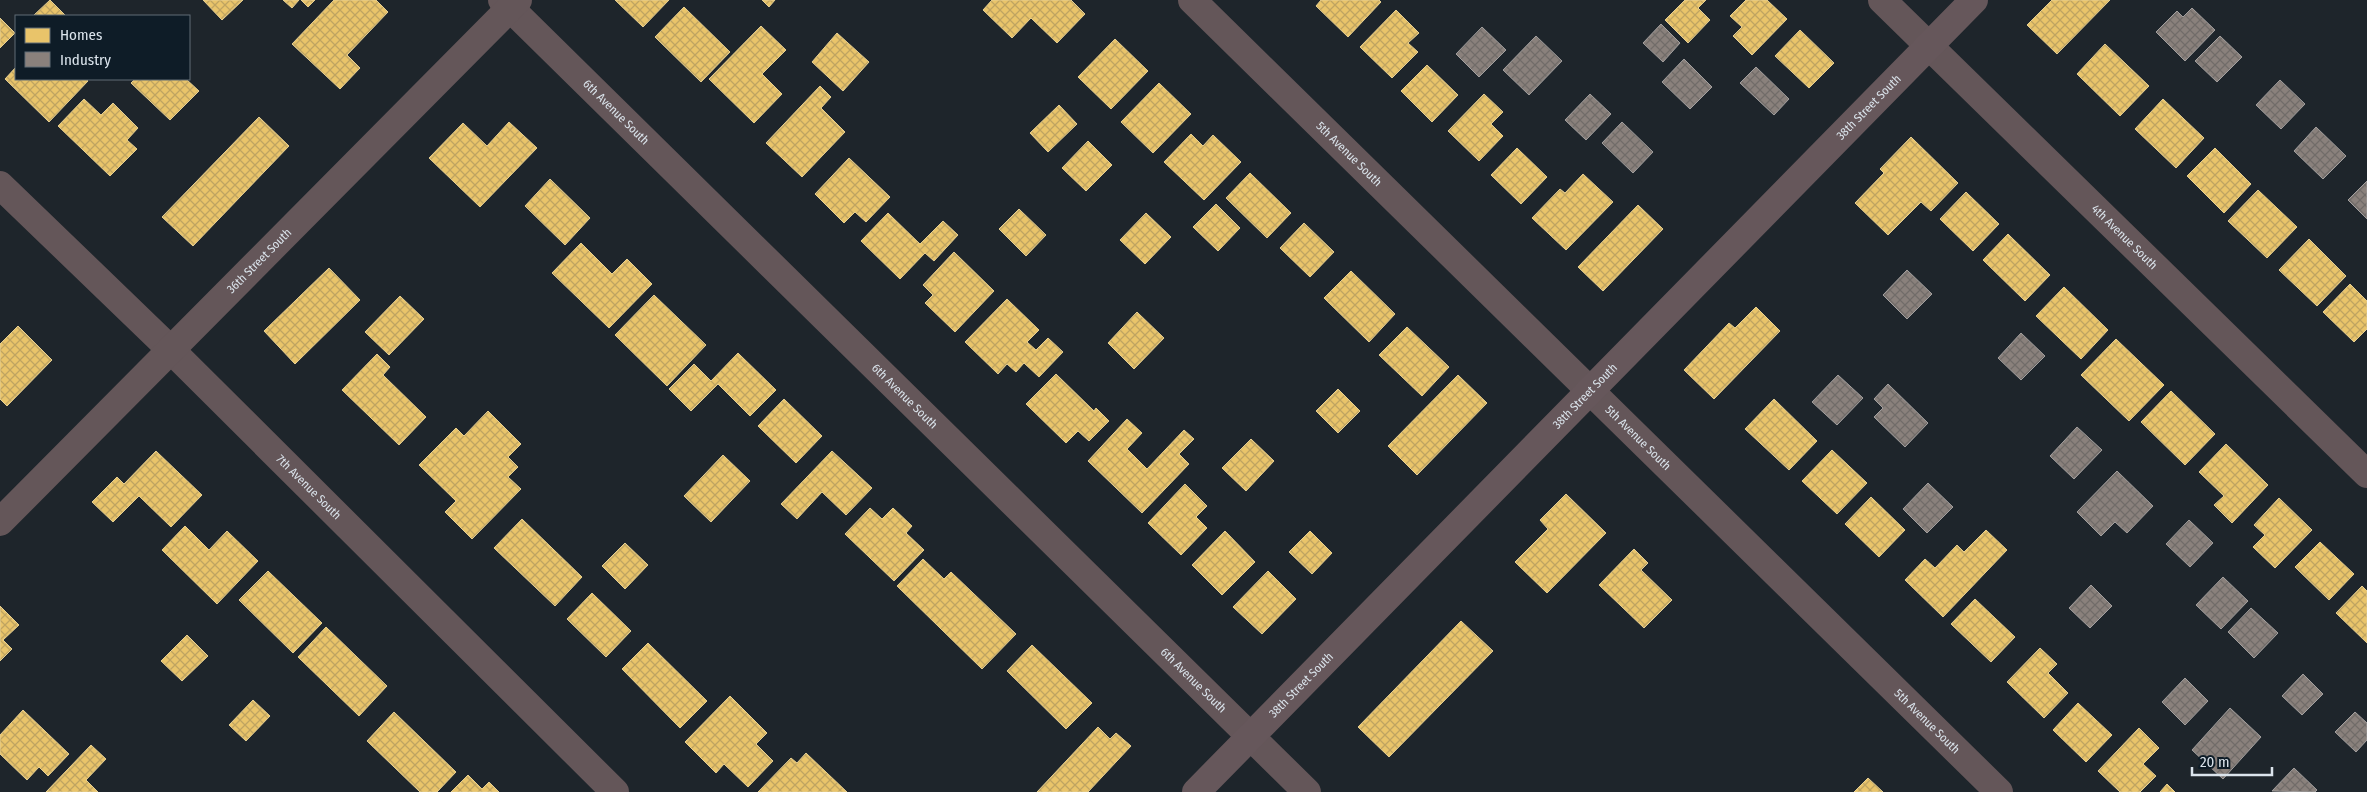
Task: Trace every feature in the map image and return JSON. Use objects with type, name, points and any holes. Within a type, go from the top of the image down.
[{"type":"main road","name":"38th Street South","points":[[1196,792],[1974,0]]},
{"type":"street","name":"5th Avenue South","points":[[1192,0],[1999,792]]},
{"type":"street","name":"4th Avenue South","points":[[1882,0],[2367,474]]},
{"type":"street","name":"36th Street South","points":[[0,522],[510,3]]},
{"type":"street","name":"6th Avenue South","points":[[510,3],[1307,792]]},
{"type":"street","name":"7th Avenue South","points":[[0,185],[170,349],[615,792]]},
{"type":"building: Homes","points":[[50,0],[65,15],[34,15]]},
{"type":"building: Homes","points":[[203,0],[243,0],[222,20]]},
{"type":"building: Homes","points":[[283,0],[299,0],[292,8]]},
{"type":"building: Homes","points":[[301,0],[315,0],[308,7]]},
{"type":"building: Homes","points":[[334,0],[376,0],[388,12],[347,55],[360,68],[340,89],[292,44]]},
{"type":"building: Homes","points":[[615,0],[669,0],[643,27]]},
{"type":"building: Homes","points":[[762,0],[775,0],[769,7]]},
{"type":"building: Homes","points":[[992,0],[1071,0],[1085,14],[1057,43],[1031,18],[1012,38],[983,10]]},
{"type":"building: Homes","points":[[1321,0],[1379,0],[1381,2],[1348,37],[1316,6]]},
{"type":"building: Homes","points":[[1685,0],[1706,0],[1698,8],[1710,20],[1688,43],[1665,20]]},
{"type":"building: Homes","points":[[1746,0],[1767,0],[1787,19],[1752,55],[1733,36],[1742,27],[1730,16]]},
{"type":"building: Homes","points":[[2052,0],[2110,0],[2057,54],[2027,25]]},
{"type":"building: Homes","points":[[684,7],[730,52],[701,82],[655,37]]},
{"type":"building: Homes","points":[[1396,10],[1419,33],[1408,43],[1418,52],[1392,78],[1360,47]]},
{"type":"building: Homes","points":[[0,18],[15,33],[0,48]]},
{"type":"building: Homes","points":[[761,26],[786,50],[762,74],[782,94],[754,123],[709,79]]},
{"type":"building: Homes","points":[[1800,30],[1834,63],[1809,88],[1775,56]]},
{"type":"building: Homes","points":[[837,33],[869,62],[843,91],[812,62]]},
{"type":"building: Homes","points":[[1115,39],[1148,71],[1111,109],[1078,77]]},
{"type":"building: Homes","points":[[2105,44],[2149,86],[2120,116],[2077,74]]},
{"type":"building: Homes","points":[[1427,65],[1458,95],[1432,122],[1401,91]]},
{"type":"building: Homes","points":[[15,68],[15,80],[88,81],[49,122],[5,79]]},
{"type":"building: Homes","points":[[134,80],[187,80],[199,91],[170,120],[131,83]]},
{"type":"building: Homes","points":[[1159,83],[1191,114],[1153,153],[1121,122]]},
{"type":"building: Homes","points":[[820,86],[831,97],[821,108],[845,132],[802,177],[766,143]]},
{"type":"building: Homes","points":[[1484,94],[1503,112],[1491,124],[1503,136],[1479,161],[1448,131]]},
{"type":"building: Homes","points":[[84,99],[101,115],[113,103],[138,128],[127,140],[137,149],[110,176],[58,126]]},
{"type":"building: Homes","points":[[2163,99],[2204,138],[2176,168],[2135,129]]},
{"type":"building: Homes","points":[[1059,105],[1077,124],[1048,152],[1030,133]]},
{"type":"building: Homes","points":[[259,117],[289,146],[193,246],[162,217]]},
{"type":"building: Homes","points":[[509,122],[537,148],[480,207],[429,158],[463,123],[487,146]]},
{"type":"building: Homes","points":[[1191,134],[1203,146],[1213,135],[1241,162],[1204,200],[1164,162]]},
{"type":"building: Homes","points":[[1911,137],[1958,183],[1931,211],[1921,202],[1888,235],[1855,203],[1884,173],[1880,169]]},
{"type":"building: Homes","points":[[1088,141],[1112,165],[1086,191],[1062,168]]},
{"type":"building: Homes","points":[[1517,148],[1547,177],[1521,204],[1491,175]]},
{"type":"building: Homes","points":[[2215,148],[2251,184],[2224,213],[2187,176]]},
{"type":"building: Homes","points":[[849,158],[890,197],[866,222],[855,212],[844,223],[815,194]]},
{"type":"building: Homes","points":[[1250,173],[1291,213],[1267,238],[1226,198]]},
{"type":"building: Homes","points":[[1583,174],[1613,202],[1566,250],[1532,218],[1560,189],[1565,193]]},
{"type":"building: Homes","points":[[550,179],[590,218],[565,245],[525,206]]},
{"type":"building: Homes","points":[[2258,190],[2297,227],[2267,258],[2228,221]]},
{"type":"building: Homes","points":[[1966,192],[1999,224],[1973,251],[1940,219]]},
{"type":"building: Homes","points":[[1216,204],[1240,228],[1218,251],[1193,227]]},
{"type":"building: Homes","points":[[1638,205],[1663,229],[1603,291],[1578,267]]},
{"type":"building: Homes","points":[[1019,209],[1046,235],[1026,256],[999,229]]},
{"type":"building: Homes","points":[[888,213],[920,244],[943,221],[958,235],[934,261],[925,253],[900,279],[861,241]]},
{"type":"building: Homes","points":[[1146,213],[1171,237],[1145,264],[1120,240]]},
{"type":"building: Homes","points":[[1304,223],[1334,252],[1310,277],[1280,248]]},
{"type":"building: Homes","points":[[2008,234],[2050,275],[2025,301],[1983,260]]},
{"type":"building: Homes","points":[[2309,239],[2346,276],[2317,306],[2279,270]]},
{"type":"building: Homes","points":[[581,243],[612,274],[627,259],[652,284],[609,328],[552,273]]},
{"type":"building: Homes","points":[[954,252],[994,291],[955,332],[925,303],[933,295],[923,285]]},
{"type":"building: Homes","points":[[329,268],[360,300],[295,364],[264,331]]},
{"type":"building: Homes","points":[[1351,271],[1395,314],[1369,342],[1324,298]]},
{"type":"building: Homes","points":[[2350,284],[2367,301],[2367,329],[2354,342],[2323,312]]},
{"type":"building: Homes","points":[[2064,287],[2108,330],[2081,359],[2036,316]]},
{"type":"building: Homes","points":[[654,295],[706,345],[667,386],[615,335]]},
{"type":"building: Homes","points":[[400,296],[424,319],[389,355],[365,332]]},
{"type":"building: Homes","points":[[1007,299],[1039,330],[1027,342],[1036,350],[1048,338],[1063,352],[1039,377],[1024,363],[1016,372],[1007,364],[998,374],[965,342]]},
{"type":"building: Homes","points":[[1756,307],[1780,331],[1714,399],[1684,370],[1729,323],[1735,328]]},
{"type":"building: Homes","points":[[1137,312],[1164,338],[1134,369],[1108,343]]},
{"type":"building: Homes","points":[[18,326],[52,360],[7,406],[0,399],[0,344]]},
{"type":"building: Homes","points":[[1407,327],[1449,367],[1422,396],[1379,355]]},
{"type":"building: Homes","points":[[2116,339],[2164,385],[2129,421],[2081,375]]},
{"type":"building: Homes","points":[[738,353],[776,390],[750,416],[718,384],[691,411],[669,389],[694,364],[711,381]]},
{"type":"building: Homes","points":[[377,354],[390,367],[383,375],[426,417],[399,445],[342,390]]},
{"type":"building: Homes","points":[[1056,374],[1094,411],[1096,408],[1109,421],[1089,441],[1078,431],[1066,443],[1026,404]]},
{"type":"building: Homes","points":[[1458,375],[1487,403],[1417,475],[1388,446]]},
{"type":"building: Homes","points":[[1338,389],[1360,411],[1338,433],[1316,411]]},
{"type":"building: Homes","points":[[2171,391],[2215,434],[2185,465],[2141,422]]},
{"type":"building: Homes","points":[[784,399],[822,436],[796,463],[758,426]]},
{"type":"building: Homes","points":[[1774,399],[1817,441],[1789,470],[1745,429]]},
{"type":"building: Homes","points":[[488,411],[521,444],[508,457],[518,467],[508,477],[521,489],[472,539],[445,512],[456,501],[419,465],[456,428],[464,436]]},
{"type":"building: Homes","points":[[1127,419],[1142,433],[1127,449],[1147,469],[1184,430],[1194,439],[1179,454],[1189,464],[1142,513],[1088,461]]},
{"type":"building: Homes","points":[[1251,439],[1274,461],[1246,491],[1222,468]]},
{"type":"building: Homes","points":[[2226,444],[2268,485],[2232,523],[2214,505],[2224,496],[2199,472]]},
{"type":"building: Homes","points":[[1832,450],[1867,483],[1837,514],[1802,481]]},
{"type":"building: Homes","points":[[156,451],[202,495],[171,527],[139,496],[113,522],[92,502],[117,477],[124,484]]},
{"type":"building: Homes","points":[[832,451],[872,488],[846,515],[822,492],[797,519],[781,504]]},
{"type":"building: Homes","points":[[723,455],[750,481],[711,522],[684,496]]},
{"type":"building: Homes","points":[[1185,484],[1207,506],[1196,517],[1207,528],[1181,555],[1148,523]]},
{"type":"building: Homes","points":[[1566,494],[1606,533],[1547,593],[1515,562],[1548,529],[1540,520]]},
{"type":"building: Homes","points":[[1871,497],[1905,530],[1879,557],[1845,524]]},
{"type":"building: Homes","points":[[2279,498],[2312,530],[2275,568],[2253,547],[2265,535],[2254,525]]},
{"type":"building: Homes","points":[[870,508],[882,519],[893,508],[912,526],[906,533],[924,550],[894,581],[845,534]]},
{"type":"building: Homes","points":[[522,519],[582,577],[555,606],[494,548]]},
{"type":"building: Homes","points":[[185,526],[209,550],[227,531],[258,561],[217,604],[162,550]]},
{"type":"building: Homes","points":[[1986,530],[2007,550],[1943,617],[1905,580],[1925,559],[1935,568],[1957,545],[1964,552]]},
{"type":"building: Homes","points":[[1225,531],[1255,562],[1222,595],[1192,565]]},
{"type":"building: Homes","points":[[1310,531],[1332,553],[1312,574],[1289,552]]},
{"type":"building: Homes","points":[[2320,542],[2354,574],[2329,600],[2295,567]]},
{"type":"building: Homes","points":[[625,543],[648,565],[625,589],[602,566]]},
{"type":"building: Homes","points":[[1634,549],[1648,563],[1641,570],[1672,600],[1644,628],[1599,585]]},
{"type":"building: Homes","points":[[923,559],[944,579],[951,572],[1016,634],[982,669],[897,586]]},
{"type":"building: Homes","points":[[268,571],[322,623],[293,653],[239,600]]},
{"type":"building: Homes","points":[[1268,571],[1296,599],[1262,634],[1233,607]]},
{"type":"building: Homes","points":[[2362,586],[2367,591],[2367,643],[2336,613]]},
{"type":"building: Homes","points":[[592,593],[631,631],[606,657],[567,619]]},
{"type":"building: Homes","points":[[1975,599],[2015,637],[1991,662],[1951,624]]},
{"type":"building: Homes","points":[[0,606],[19,625],[3,640],[12,649],[0,661]]},
{"type":"building: Homes","points":[[1461,621],[1493,651],[1389,757],[1358,727]]},
{"type":"building: Homes","points":[[326,627],[387,686],[359,716],[298,657]]},
{"type":"building: Homes","points":[[187,635],[208,656],[182,681],[161,661]]},
{"type":"building: Homes","points":[[648,643],[707,701],[680,728],[622,669]]},
{"type":"building: Homes","points":[[1032,645],[1092,703],[1066,729],[1007,671]]},
{"type":"building: Homes","points":[[2040,648],[2057,664],[2048,673],[2068,693],[2044,718],[2007,682]]},
{"type":"building: Homes","points":[[730,696],[767,733],[756,744],[773,761],[748,787],[724,764],[716,773],[685,742]]},
{"type":"building: Homes","points":[[253,700],[270,716],[246,741],[229,725]]},
{"type":"building: Homes","points":[[2078,703],[2112,735],[2086,762],[2053,730]]},
{"type":"building: Homes","points":[[23,710],[69,754],[48,776],[39,767],[27,780],[0,754],[0,735]]},
{"type":"building: Homes","points":[[394,712],[456,772],[437,792],[420,792],[367,741]]},
{"type":"building: Homes","points":[[1098,727],[1110,739],[1116,733],[1131,746],[1088,792],[1037,792]]},
{"type":"building: Homes","points":[[2139,728],[2159,748],[2143,764],[2156,776],[2140,792],[2120,792],[2098,771]]},
{"type":"building: Homes","points":[[91,745],[106,759],[86,780],[98,792],[46,792]]},
{"type":"building: Homes","points":[[806,753],[847,792],[758,792],[791,758],[797,763]]},
{"type":"building: Homes","points":[[468,775],[482,789],[489,782],[499,792],[451,792]]},
{"type":"building: Homes","points":[[1868,778],[1883,792],[1854,792]]},
{"type":"building: Homes","points":[[2167,784],[2175,792],[2160,792]]},
{"type":"building: Industry","points":[[2192,8],[2215,30],[2185,61],[2156,32],[2177,11],[2183,17]]},
{"type":"building: Industry","points":[[1661,24],[1680,43],[1663,62],[1643,43]]},
{"type":"building: Industry","points":[[1482,27],[1506,50],[1479,77],[1456,54]]},
{"type":"building: Industry","points":[[1536,36],[1562,61],[1529,95],[1503,70]]},
{"type":"building: Industry","points":[[2220,36],[2242,57],[2217,82],[2195,61]]},
{"type":"building: Industry","points":[[1684,59],[1712,87],[1690,109],[1662,82]]},
{"type":"building: Industry","points":[[1756,67],[1789,99],[1774,115],[1740,83]]},
{"type":"building: Industry","points":[[2280,80],[2305,104],[2281,129],[2256,105]]},
{"type":"building: Industry","points":[[1590,94],[1611,114],[1586,140],[1565,120]]},
{"type":"building: Industry","points":[[1622,122],[1653,152],[1633,173],[1602,143]]},
{"type":"building: Industry","points":[[2316,127],[2346,156],[2323,179],[2294,151]]},
{"type":"building: Industry","points":[[2367,181],[2367,219],[2348,200]]},
{"type":"building: Industry","points":[[1907,270],[1932,294],[1907,319],[1883,295]]},
{"type":"building: Industry","points":[[2021,333],[2045,356],[2021,380],[1998,358]]},
{"type":"building: Industry","points":[[1838,375],[1863,398],[1837,425],[1812,402]]},
{"type":"building: Industry","points":[[1888,384],[1928,423],[1905,447],[1874,417],[1883,408],[1874,399]]},
{"type":"building: Industry","points":[[2077,427],[2102,450],[2074,479],[2050,456]]},
{"type":"building: Industry","points":[[2117,471],[2153,506],[2127,533],[2115,522],[2101,536],[2077,512]]},
{"type":"building: Industry","points":[[1928,483],[1953,507],[1927,533],[1903,509]]},
{"type":"building: Industry","points":[[2189,520],[2213,543],[2190,567],[2166,544]]},
{"type":"building: Industry","points":[[2223,577],[2248,601],[2221,629],[2196,605]]},
{"type":"building: Industry","points":[[2091,585],[2112,606],[2090,628],[2069,608]]},
{"type":"building: Industry","points":[[2251,608],[2278,633],[2254,658],[2228,632]]},
{"type":"building: Industry","points":[[2303,674],[2323,694],[2302,715],[2282,696]]},
{"type":"building: Industry","points":[[2185,678],[2208,701],[2185,725],[2162,702]]},
{"type":"building: Industry","points":[[2230,708],[2261,737],[2223,779],[2192,750]]},
{"type":"building: Industry","points":[[2355,712],[2367,723],[2367,740],[2356,752],[2335,732]]},
{"type":"building: Industry","points":[[2294,768],[2317,790],[2315,792],[2272,791]]}]
